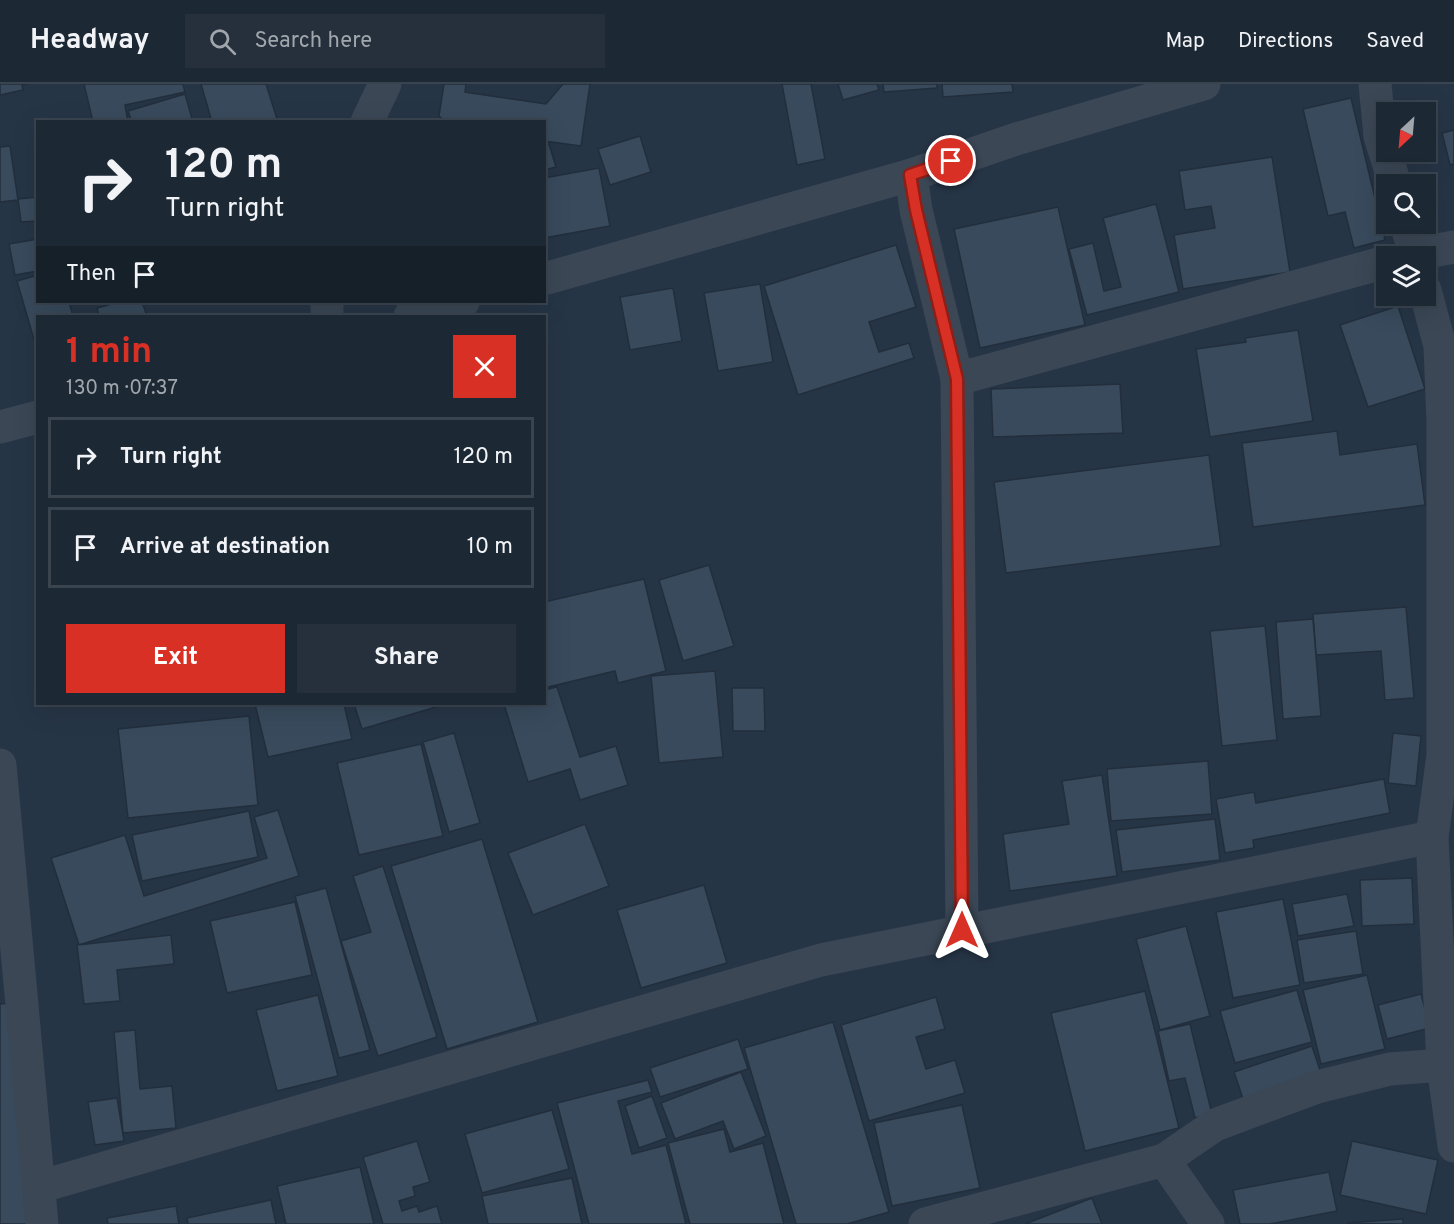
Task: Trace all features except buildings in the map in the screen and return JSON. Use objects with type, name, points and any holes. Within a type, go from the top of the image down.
[{"type":"street","points":[[368,120],[385,84]]},
{"type":"street","points":[[546,278],[910,175],[1170,89],[1204,84]]},
{"type":"street","points":[[1375,84],[1380,136],[1392,174]]},
{"type":"street","points":[[910,175],[916,210],[957,379],[962,930]]},
{"type":"street","points":[[1436,248],[1454,247]]},
{"type":"street","points":[[957,379],[1376,259]]},
{"type":"street","points":[[414,315],[459,303]]},
{"type":"street","points":[[1429,306],[1440,346],[1443,422],[1443,755],[1432,837],[1454,1146]]},
{"type":"street","points":[[0,427],[36,418]]},
{"type":"street","points":[[0,765],[42,1224]]},
{"type":"street","points":[[39,1187],[821,960],[1432,837]]},
{"type":"street","points":[[925,1224],[1164,1160],[1215,1125],[1317,1087],[1390,1069],[1449,1063]]},
{"type":"street","points":[[1164,1160],[1208,1224]]},
{"type":"route","points":[[951,161],[910,175],[916,210],[957,379],[962,930]]}]
